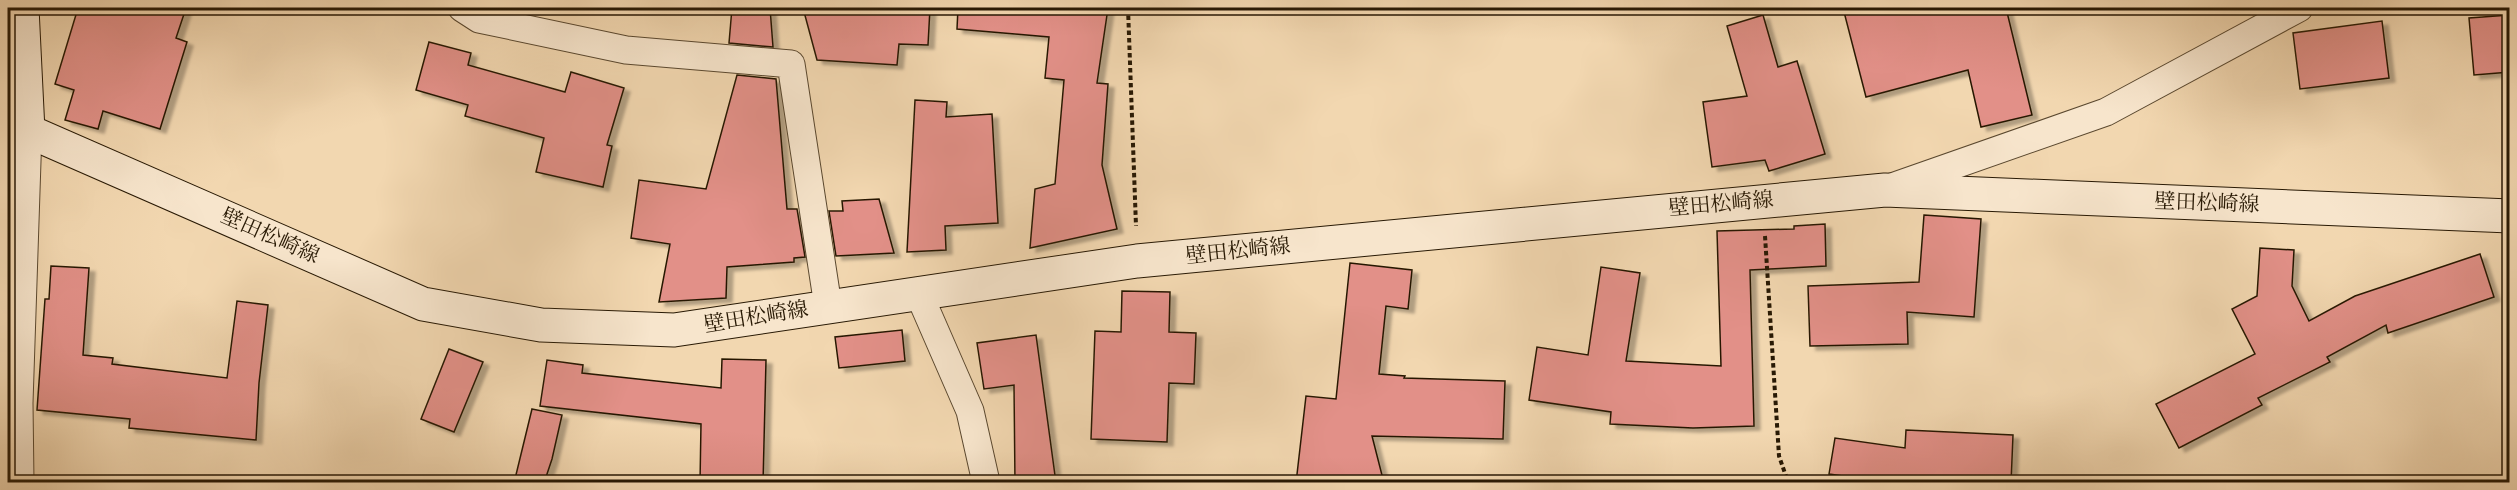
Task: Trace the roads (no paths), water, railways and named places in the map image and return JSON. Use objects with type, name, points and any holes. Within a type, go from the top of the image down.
[{"type":"main road","points":[[18,128],[22,8]]},
{"type":"main road","name":"壁田松崎線","points":[[18,128],[423,304],[541,325],[674,330],[1137,261],[1885,190],[2510,216]]},
{"type":"street","points":[[462,8],[479,19],[626,50],[791,64],[828,306]]},
{"type":"street","points":[[1885,190],[2106,112],[2299,8]]},
{"type":"street","points":[[18,128],[13,404],[20,483]]},
{"type":"street","points":[[919,294],[970,411],[986,483]]}]
